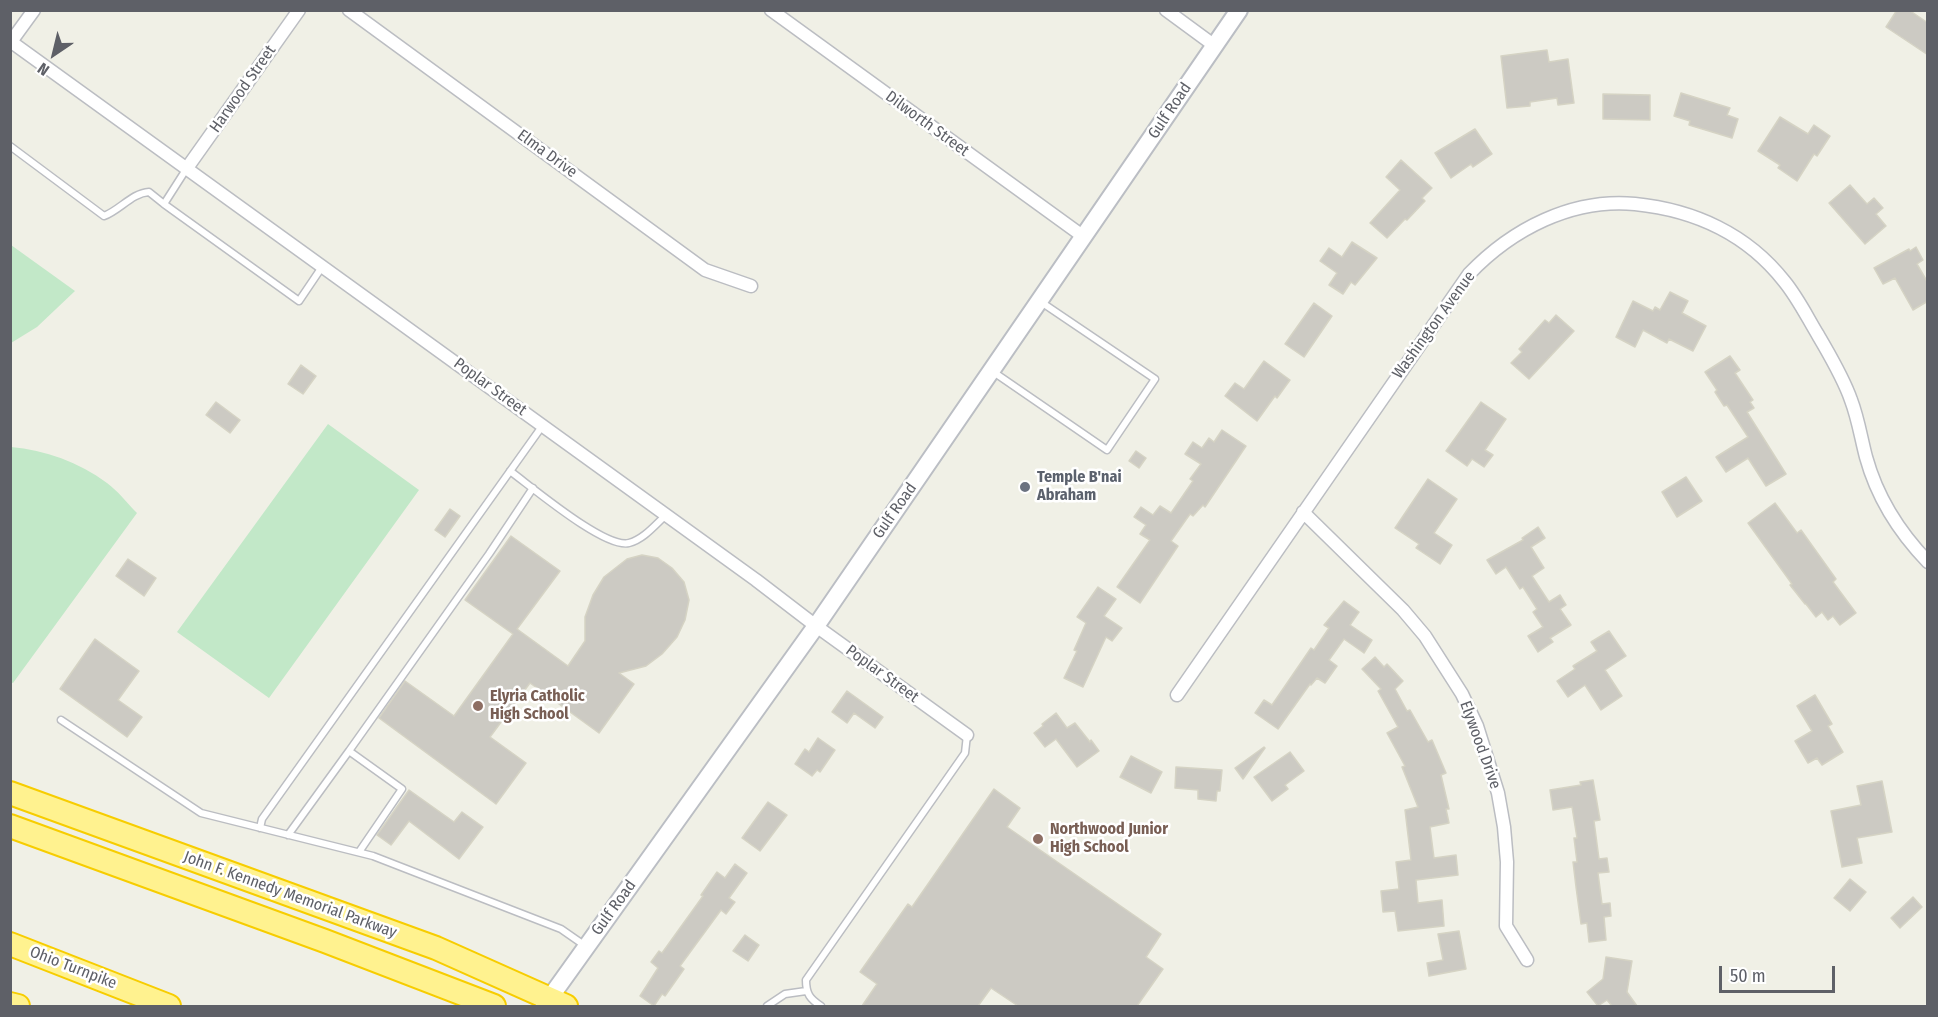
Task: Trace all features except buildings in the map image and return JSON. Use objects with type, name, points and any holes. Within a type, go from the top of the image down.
[{"type":"highway","name":"John F. Kennedy Memorial Parkway","points":[[10,793],[436,948],[553,1004]]},
{"type":"highway","name":"John F. Kennedy Memorial Parkway","points":[[10,826],[325,941],[494,1006]]},
{"type":"highway","name":"Ohio Turnpike","points":[[10,944],[169,1006]]},
{"type":"highway","points":[[10,1004],[18,1006]]},
{"type":"street","points":[[11,42],[34,10]]},
{"type":"street","name":"Harwood Street","points":[[187,168],[299,10]]},
{"type":"street","name":"Elma Drive","points":[[349,10],[705,270],[751,286]]},
{"type":"street","name":"Dilworth Street","points":[[771,10],[1084,237]]},
{"type":"street","points":[[1166,10],[1215,46]]},
{"type":"street","name":"Gulf Road","points":[[553,1004],[586,946],[816,626],[1239,10]]},
{"type":"street","name":"Poplar Street","points":[[11,42],[666,514],[816,626],[968,735]]},
{"type":"street","name":"Washington Avenue","points":[[1177,695],[1454,294],[1482,261],[1510,238],[1533,225],[1558,214],[1593,206],[1629,204],[1673,210],[1715,225],[1760,255],[1795,296],[1839,372],[1850,398],[1866,457],[1881,496],[1901,531],[1928,562]]},
{"type":"street","name":"Elywood Drive","points":[[1303,512],[1403,610],[1445,664],[1462,694],[1477,726],[1498,793],[1507,862],[1506,926],[1527,960]]},
{"type":"lane","points":[[10,146],[104,216],[115,212],[140,193],[149,192],[299,301],[323,266]]},
{"type":"lane","points":[[164,204],[187,168]]},
{"type":"lane","points":[[991,371],[1107,450],[1155,379],[1040,301]]},
{"type":"lane","points":[[260,828],[262,819],[543,425]]},
{"type":"lane","points":[[510,471],[584,525],[609,540],[626,544],[639,540],[666,514]]},
{"type":"lane","points":[[288,835],[489,554],[533,488]]},
{"type":"lane","points":[[61,720],[201,813],[382,859],[561,929],[586,946]]},
{"type":"lane","points":[[821,1006],[812,1000],[806,991],[806,980],[965,753],[968,735]]},
{"type":"lane","points":[[349,751],[402,789],[359,852]]},
{"type":"lane","points":[[767,1006],[785,994],[806,991]]},
{"type":"green space","points":[[11,245],[75,291],[37,327],[11,343]]},
{"type":"green space","points":[[328,424],[419,490],[269,698],[177,632]]},
{"type":"green space","points":[[11,447],[49,454],[85,469],[111,486],[137,513],[13,683],[10,682]]},
{"type":"place","name":"Temple B'nai Abraham","points":[[1025,487]]},
{"type":"place","name":"Elyria Catholic High School","points":[[478,706]]},
{"type":"place","name":"Northwood Junior High School","points":[[1038,839]]}]
